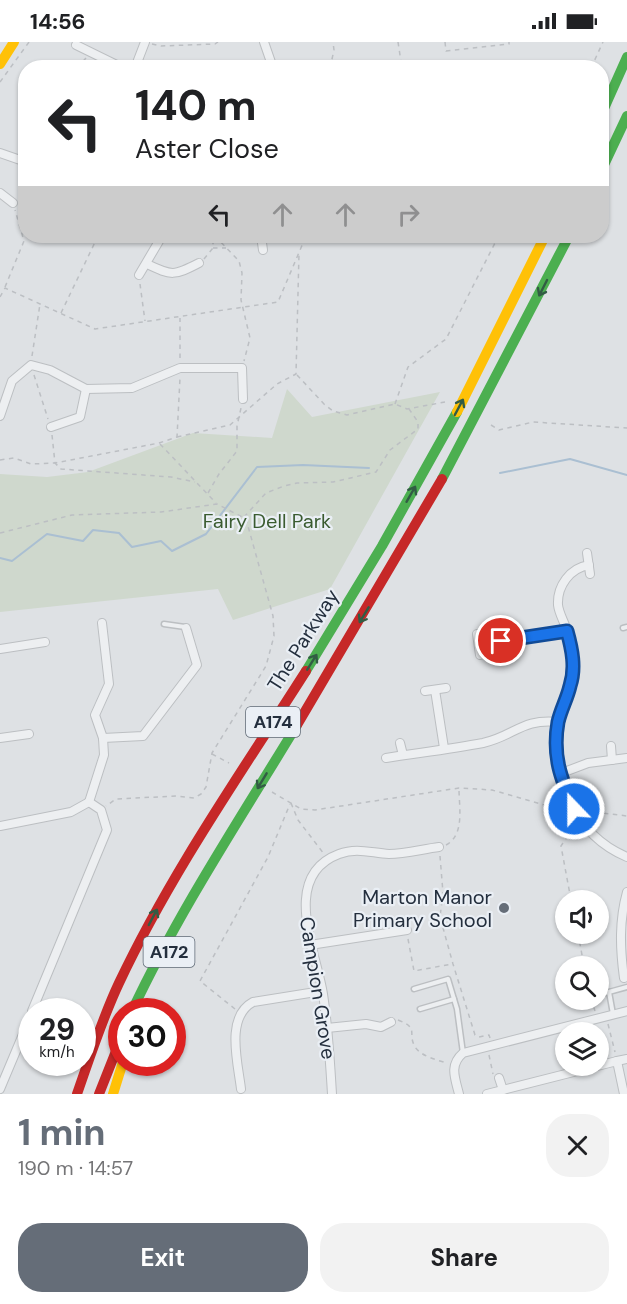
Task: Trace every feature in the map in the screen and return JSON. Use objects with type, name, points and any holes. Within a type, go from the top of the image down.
[{"type":"main road","points":[[0,64],[14,42]]},
{"type":"main road","points":[[609,97],[627,57]]},
{"type":"main road","points":[[609,154],[627,116]]},
{"type":"main road","name":"The Parkway","points":[[77,1094],[117,988],[149,922],[178,871],[323,644],[431,458],[484,361],[542,243]]},
{"type":"main road","name":"The Parkway","points":[[138,998],[155,962],[195,892],[435,494],[565,243]]},
{"type":"main road","name":"A172","points":[[148,998],[195,892]]},
{"type":"main road","name":"A174","points":[[96,1026],[117,988]]},
{"type":"main road","points":[[99,1094],[108,1071]]},
{"type":"main road","points":[[68,1094],[75,1076]]},
{"type":"main road","points":[[113,1094],[119,1076]]},
{"type":"street","points":[[138,60],[146,42]]},
{"type":"street","points":[[264,42],[270,60]]},
{"type":"street","points":[[76,45],[106,60]]},
{"type":"street","points":[[0,153],[18,159]]},
{"type":"street","points":[[0,192],[13,203]]},
{"type":"street","points":[[139,275],[158,243]]},
{"type":"street","points":[[262,243],[263,250]]},
{"type":"street","points":[[147,264],[168,274],[183,272],[199,263]]},
{"type":"street","points":[[0,416],[12,381],[31,364],[50,370],[86,389],[132,388],[180,368],[242,368],[243,399]]},
{"type":"street","points":[[51,427],[80,417],[86,389]]},
{"type":"street","points":[[587,553],[590,574]]},
{"type":"street","points":[[589,565],[582,566],[569,574],[561,588],[558,605],[573,650],[571,686],[558,722],[556,742],[560,774],[579,819],[596,839],[627,857]]},
{"type":"street","points":[[0,826],[71,812],[89,802],[104,755],[103,738],[95,715],[109,684],[102,623]]},
{"type":"street","points":[[103,738],[143,736],[197,665],[186,627]]},
{"type":"street","points":[[479,645],[567,631]]},
{"type":"street","points":[[477,634],[480,655]]},
{"type":"street","points":[[0,650],[45,642]]},
{"type":"street","points":[[425,691],[446,688]]},
{"type":"street","points":[[435,690],[444,748]]},
{"type":"street","points":[[386,758],[485,742],[532,722],[543,720],[558,722]]},
{"type":"street","points":[[0,738],[30,734]]},
{"type":"street","points":[[400,743],[403,755]]},
{"type":"street","points":[[610,746],[612,760]]},
{"type":"street","points":[[560,774],[588,763],[627,758]]},
{"type":"street","points":[[38,998],[107,830],[101,810],[89,802]]},
{"type":"street","points":[[328,859],[338,854],[361,850],[390,854],[439,847]]},
{"type":"street","name":"Campion Grove","points":[[328,859],[316,871],[305,897],[305,907],[310,945],[322,991],[332,1094]]},
{"type":"street","points":[[624,978],[625,961],[620,945],[627,892]]},
{"type":"street","points":[[310,945],[407,930]]},
{"type":"street","points":[[241,1089],[236,1047],[237,1022],[246,1006],[253,1002],[322,991]]},
{"type":"street","points":[[459,1094],[454,1066],[457,1058],[463,1053],[627,1011]]},
{"type":"street","points":[[327,1028],[366,1024],[381,1027],[391,1022]]},
{"type":"street","points":[[0,1089],[18,1046]]},
{"type":"street","points":[[487,1094],[627,1059]]},
{"type":"street","points":[[617,1061],[624,1094]]},
{"type":"street","points":[[497,1079],[503,1090]]},
{"type":"lane","points":[[164,624],[186,627]]},
{"type":"lane","points":[[414,989],[448,979],[454,999],[463,1053]]},
{"type":"lane","points":[[613,1014],[609,992],[627,987]]},
{"type":"lane","points":[[420,1009],[454,999]]},
{"type":"path","points":[[0,82],[29,42]]},
{"type":"path","points":[[146,42],[161,46],[218,42]]},
{"type":"path","points":[[332,60],[333,42]]},
{"type":"path","points":[[398,42],[401,60]]},
{"type":"path","points":[[445,42],[446,51],[509,44],[509,42]]},
{"type":"path","points":[[595,60],[603,42]]},
{"type":"path","points":[[84,60],[91,53]]},
{"type":"path","points":[[13,203],[18,220]]},
{"type":"path","points":[[0,297],[23,243]]},
{"type":"path","points":[[61,315],[95,243]]},
{"type":"path","points":[[199,263],[213,248],[213,243]]},
{"type":"path","points":[[222,243],[239,261],[242,273],[240,288],[250,338],[242,368]]},
{"type":"path","points":[[5,288],[95,329],[180,317],[278,302],[302,243]]},
{"type":"path","points":[[395,404],[408,367],[446,339],[495,243]]},
{"type":"path","points":[[213,248],[227,248]]},
{"type":"path","points":[[299,249],[296,374],[306,386],[333,411],[347,415],[395,404],[409,409],[445,402]]},
{"type":"path","points":[[139,275],[145,322]]},
{"type":"path","points":[[40,303],[31,364],[51,427],[55,463],[61,469],[73,471],[152,475],[195,482]]},
{"type":"path","points":[[177,437],[180,317]]},
{"type":"path","points":[[0,460],[14,458],[32,464],[55,463],[159,443],[230,425],[277,384],[296,374]]},
{"type":"path","points":[[208,494],[219,474],[237,451],[238,418],[243,399]]},
{"type":"path","points":[[245,518],[266,493],[284,486],[297,483],[333,482],[376,472],[390,450],[418,429],[418,422],[409,409]]},
{"type":"path","points":[[491,425],[499,430],[533,422],[627,428]]},
{"type":"path","points":[[101,810],[116,799],[176,796],[194,798],[201,794],[206,786],[212,753],[266,666],[274,636],[273,616],[245,518],[217,504],[159,443]]},
{"type":"path","points":[[0,533],[72,515],[161,512],[217,504]]},
{"type":"path","points":[[212,753],[229,762]]},
{"type":"path","points":[[459,788],[459,827],[455,838],[449,844],[439,847],[443,893],[440,917],[476,1035],[479,1037],[489,1035],[493,1053],[489,1054],[497,1079]]},
{"type":"path","points":[[272,792],[301,809],[315,810],[459,788],[492,790],[555,808],[627,816]]},
{"type":"path","points":[[291,803],[298,820],[328,859]]},
{"type":"path","points":[[240,1014],[200,981],[268,857],[291,803]]},
{"type":"path","points":[[569,890],[561,846],[579,819]]},
{"type":"path","points":[[407,930],[414,971],[453,964]]},
{"type":"path","points":[[594,1010],[597,1018]]},
{"type":"path","points":[[391,1022],[399,1019],[409,1025],[414,1031],[414,1045],[418,1050],[454,1066]]},
{"type":"path","points":[[609,1028],[617,1061]]},
{"type":"green space","name":"Fairy Dell Park","points":[[287,389],[312,417],[440,392],[330,589],[233,620],[218,589],[0,612],[0,474],[47,477],[88,472],[193,433],[272,438]]},
{"type":"waterway","points":[[500,473],[570,459],[627,475]]},
{"type":"waterway","points":[[0,558],[12,561],[47,534],[83,541],[93,530],[119,533],[132,547],[161,541],[172,551],[206,534],[257,467],[303,465],[369,468]]},
{"type":"traffic: fast","points":[[609,97],[627,57]]},
{"type":"traffic: fast","points":[[609,154],[627,116]]},
{"type":"traffic: fast","points":[[442,479],[565,243]]},
{"type":"traffic: fast","points":[[306,671],[382,546],[457,412]]},
{"type":"traffic: fast","points":[[138,998],[190,901],[297,725]]},
{"type":"traffic: slow","points":[[0,64],[14,42]]},
{"type":"traffic: slow","points":[[457,412],[542,243]]},
{"type":"traffic: slow","points":[[113,1094],[119,1076]]},
{"type":"traffic: jam","points":[[297,725],[442,479]]},
{"type":"traffic: jam","points":[[77,1094],[107,1010],[139,942],[208,824],[306,671]]},
{"type":"traffic: jam","points":[[99,1094],[108,1071]]},
{"type":"place","name":"Marton Manor Primary School","points":[[504,908]]},
{"type":"route","points":[[501,641],[567,631],[573,650],[573,669],[571,686],[558,722],[556,742],[560,774],[574,809]]}]
